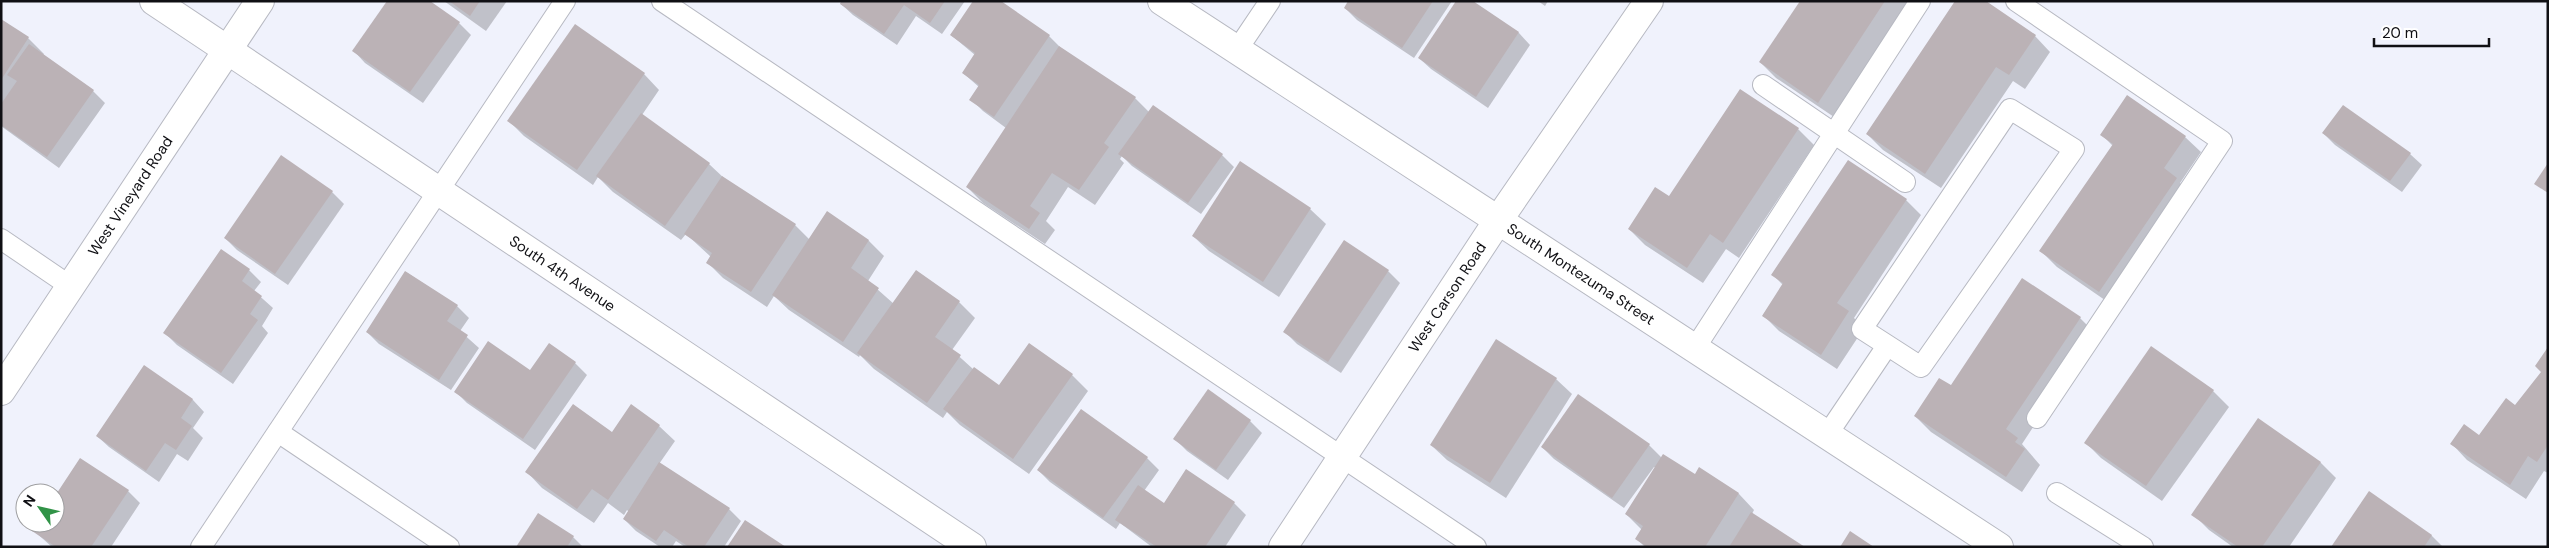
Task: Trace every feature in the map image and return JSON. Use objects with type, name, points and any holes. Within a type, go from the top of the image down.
[{"type":"street","name":"South 4th Avenue","points":[[154,1],[972,547]]},
{"type":"street","name":"West Vineyard Road","points":[[1,391],[260,1]]},
{"type":"street","name":"South Montezuma Street","points":[[1162,1],[1499,219],[1999,547]]},
{"type":"street","name":"West Carson Road","points":[[1283,547],[1499,219],[1650,1]]},
{"type":"lane","points":[[201,547],[565,1]]},
{"type":"lane","points":[[662,1],[1476,547]]},
{"type":"lane","points":[[1237,50],[1270,1]]},
{"type":"lane","points":[[1695,348],[1833,132],[1920,1]]},
{"type":"lane","points":[[2016,1],[2222,141],[2036,418]]},
{"type":"lane","points":[[1763,85],[1905,182]]},
{"type":"lane","points":[[2010,109],[2074,149],[1921,367],[1887,346],[1862,329],[2010,109]]},
{"type":"lane","points":[[1,239],[70,286]]},
{"type":"lane","points":[[1826,435],[1887,346]]},
{"type":"lane","points":[[278,432],[449,547]]},
{"type":"lane","points":[[2057,493],[2144,547]]},
{"type":"building","points":[[387,1],[430,1],[460,22],[410,92],[352,51]]},
{"type":"building","points":[[449,1],[480,1],[470,16]]},
{"type":"building","points":[[841,1],[945,1],[930,23],[904,5],[884,34],[840,4]]},
{"type":"building","points":[[973,1],[1001,1],[1050,35],[994,117],[969,100],[979,85],[962,73],[975,53],[950,35]]},
{"type":"building","points":[[1348,1],[1433,1],[1402,48],[1344,8]]},
{"type":"building","points":[[1456,1],[1473,1],[1519,32],[1476,97],[1418,58]]},
{"type":"building","points":[[1800,1],[1885,1],[1818,103],[1759,62]]},
{"type":"building","points":[[1955,1],[1986,1],[2036,35],[2009,75],[1996,67],[1925,174],[1866,134]]},
{"type":"building","points":[[1,19],[29,37],[1,80]]},
{"type":"building","points":[[575,24],[645,73],[577,170],[507,121]]},
{"type":"building","points":[[29,44],[94,90],[47,157],[1,125],[1,104],[17,81],[7,75]]},
{"type":"building","points":[[1059,46],[1136,97],[1104,143],[1109,147],[1079,190],[1052,173],[1030,206],[1040,213],[1029,229],[966,187]]},
{"type":"building","points":[[1740,89],[1799,128],[1723,243],[1710,234],[1687,268],[1628,229],[1655,187],[1669,196]]},
{"type":"building","points":[[2127,95],[2186,136],[2164,168],[2177,178],[2099,292],[2039,251],[2113,144],[2100,135]]},
{"type":"building","points":[[1153,105],[1223,154],[1188,203],[1118,154]]},
{"type":"building","points":[[2343,105],[2411,153],[2390,181],[2322,133]]},
{"type":"building","points":[[641,113],[710,163],[665,226],[596,176]]},
{"type":"building","points":[[281,155],[333,191],[275,274],[224,238]]},
{"type":"building","points":[[1848,160],[1907,199],[1837,303],[1849,311],[1821,355],[1762,316],[1783,283],[1771,275]]},
{"type":"building","points":[[1240,161],[1311,208],[1263,282],[1192,236]]},
{"type":"building","points":[[2548,163],[2548,193],[2534,184]]},
{"type":"building","points":[[722,176],[796,224],[751,292],[706,263],[712,253],[684,234]]},
{"type":"building","points":[[827,211],[869,240],[851,268],[879,288],[843,342],[772,295]]},
{"type":"building","points":[[1344,240],[1389,270],[1328,362],[1283,332]]},
{"type":"building","points":[[221,249],[250,269],[242,281],[262,296],[250,314],[258,320],[221,373],[163,333]]},
{"type":"building","points":[[916,270],[960,301],[935,337],[961,355],[927,403],[857,353]]},
{"type":"building","points":[[405,271],[458,305],[447,321],[468,335],[439,380],[366,332]]},
{"type":"building","points":[[2022,278],[2081,317],[2006,429],[2018,438],[2015,442],[2025,449],[2006,477],[1914,416],[1939,378],[1951,385]]},
{"type":"building","points":[[1496,339],[1557,378],[1490,483],[1430,445]]},
{"type":"building","points":[[488,341],[530,370],[549,343],[576,362],[523,439],[454,392]]},
{"type":"building","points":[[1029,343],[1073,374],[1013,459],[943,409],[974,367],[999,385]]},
{"type":"building","points":[[2151,346],[2214,390],[2146,486],[2084,443]]},
{"type":"building","points":[[2548,347],[2548,445],[2537,462],[2528,456],[2510,485],[2450,444],[2464,424],[2479,435],[2506,398],[2515,405],[2541,372],[2535,366]]},
{"type":"building","points":[[144,365],[193,399],[181,418],[192,426],[176,450],[165,443],[146,471],[96,436]]},
{"type":"building","points":[[1208,389],[1251,420],[1216,470],[1173,439]]},
{"type":"building","points":[[1578,394],[1650,444],[1612,498],[1541,447]]},
{"type":"building","points":[[573,404],[612,432],[631,404],[660,425],[608,500],[592,489],[577,509],[525,472]]},
{"type":"building","points":[[1081,409],[1148,457],[1103,518],[1037,470]]},
{"type":"building","points":[[2258,418],[2321,462],[2262,547],[2238,547],[2191,515]]},
{"type":"building","points":[[1663,454],[1695,474],[1699,467],[1739,493],[1705,547],[1647,547],[1635,539],[1643,526],[1625,514]]},
{"type":"building","points":[[80,458],[129,490],[91,547],[56,547],[35,533],[65,533],[64,483]]},
{"type":"building","points":[[659,462],[730,508],[704,547],[689,547],[664,530],[656,541],[623,519]]},
{"type":"building","points":[[1186,469],[1235,502],[1205,547],[1157,547],[1115,520],[1138,485],[1164,503]]},
{"type":"building","points":[[2369,491],[2432,535],[2424,547],[2331,547]]},
{"type":"building","points":[[1751,512],[1805,547],[1729,547]]},
{"type":"building","points":[[538,513],[574,536],[567,547],[516,547]]},
{"type":"building","points":[[745,520],[786,547],[727,547]]},
{"type":"building","points":[[1850,531],[1874,547],[1840,547]]}]
